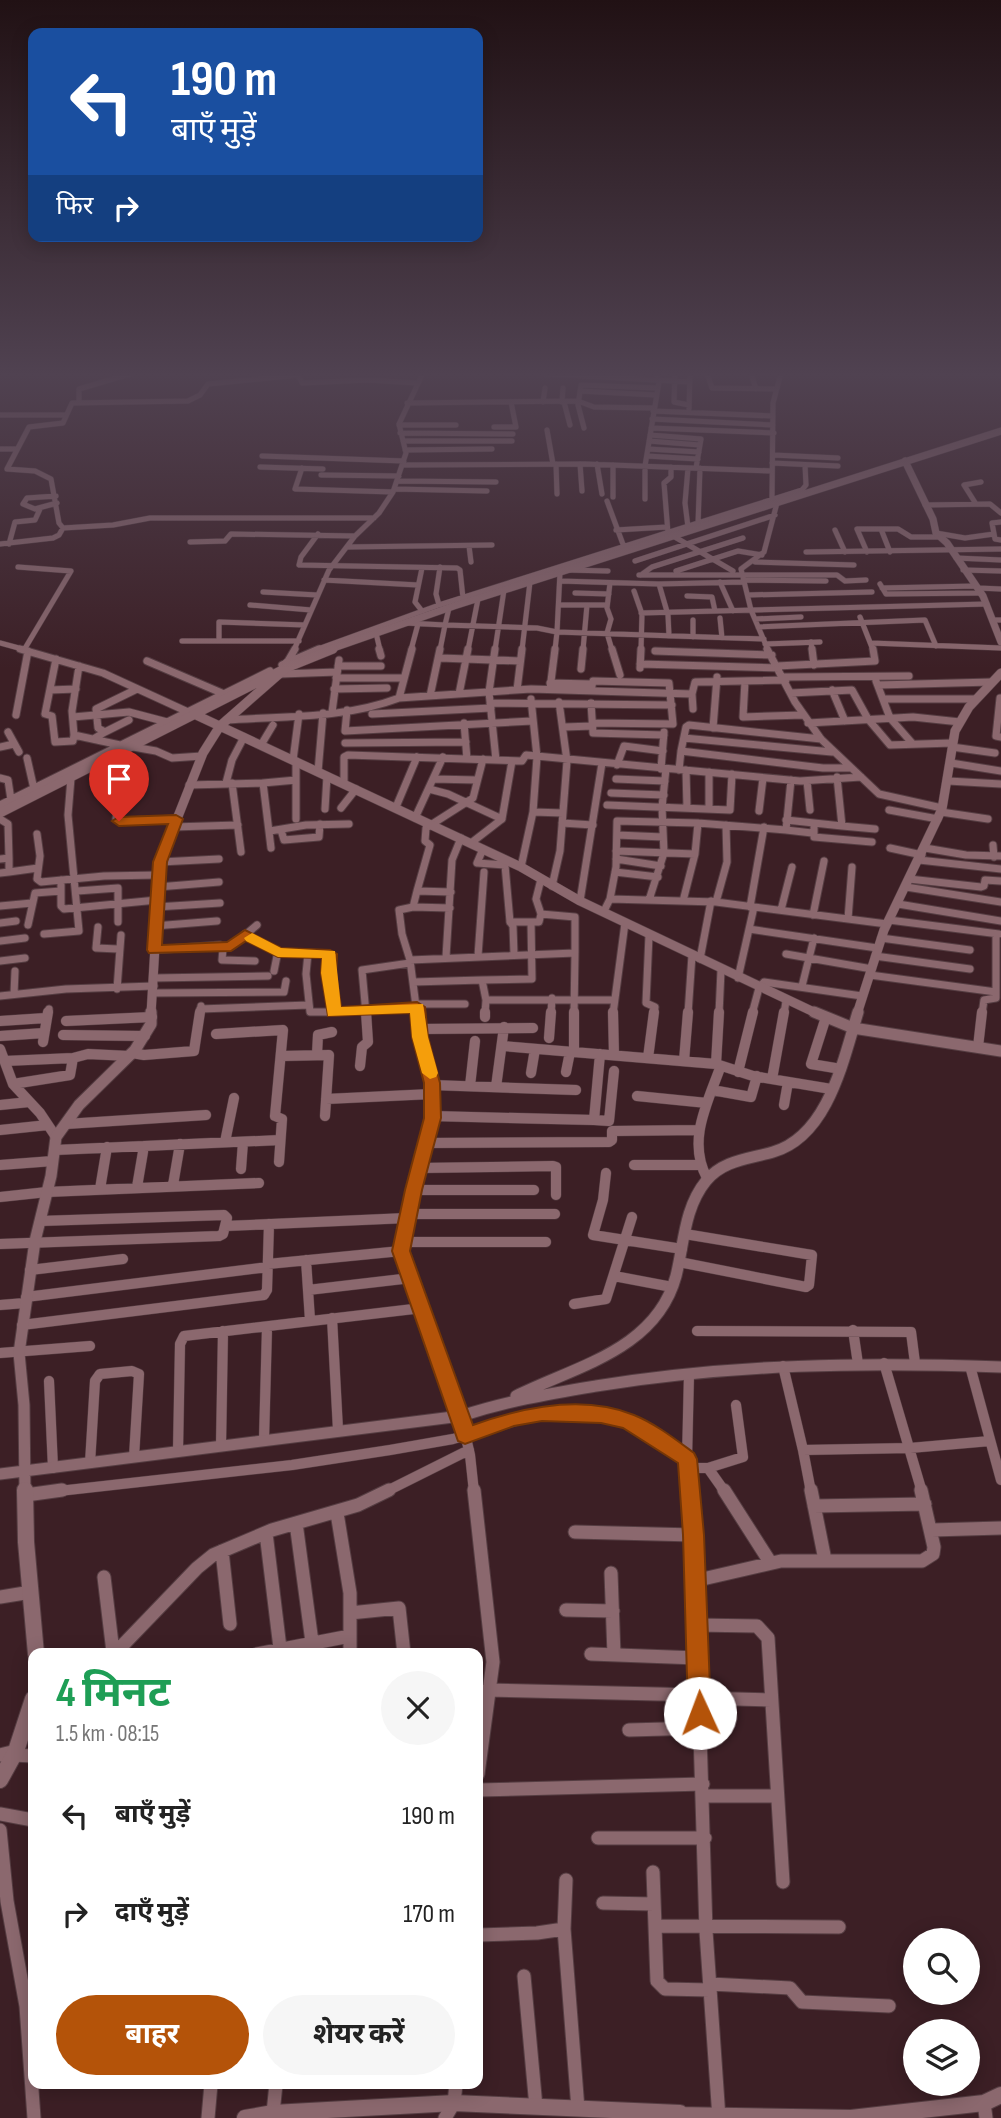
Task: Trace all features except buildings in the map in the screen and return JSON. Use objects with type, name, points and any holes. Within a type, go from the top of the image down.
[{"type":"street","points":[[37,472],[51,479],[59,523],[63,528]]},
{"type":"street","points":[[300,472],[294,488],[315,491],[487,491]]},
{"type":"street","points":[[315,491],[322,472],[496,482]]},
{"type":"street","points":[[36,1648],[26,1542],[26,1472],[19,1353],[30,1270],[56,1137],[79,1105],[131,1054],[145,1036],[152,1017],[154,926],[160,862],[202,756],[223,723],[285,667],[332,565],[394,491],[400,472]]},
{"type":"street","points":[[556,472],[557,494]]},
{"type":"street","points":[[581,472],[582,491]]},
{"type":"street","points":[[598,472],[602,494]]},
{"type":"street","points":[[612,472],[610,499],[616,530],[624,547]]},
{"type":"street","points":[[645,472],[645,499]]},
{"type":"street","points":[[669,533],[664,482],[671,477],[671,472]]},
{"type":"street","points":[[688,472],[685,503],[688,527]]},
{"type":"street","points":[[698,472],[698,524]]},
{"type":"street","points":[[741,577],[745,566],[762,555],[769,544],[775,515],[772,472]]},
{"type":"street","points":[[0,806],[100,759],[133,747],[192,714],[346,637],[478,599],[634,548],[669,533],[775,500],[804,489],[805,472]]},
{"type":"street","points":[[38,868],[4,873],[8,824],[0,815],[71,778],[121,745],[167,722],[192,714],[224,694],[285,667],[406,623],[439,605],[562,571],[624,547],[869,472]]},
{"type":"street","points":[[910,472],[933,519],[937,535],[950,548],[978,589],[997,620],[1000,637]]},
{"type":"street","points":[[976,504],[964,485],[981,482]]},
{"type":"street","points":[[40,509],[26,507],[23,500],[30,497],[56,500]]},
{"type":"street","points":[[9,544],[15,522],[35,520],[40,509],[56,500]]},
{"type":"street","points":[[925,505],[992,505],[1001,513]]},
{"type":"street","points":[[635,561],[775,515]]},
{"type":"street","points":[[63,528],[113,525],[150,518],[374,518]]},
{"type":"street","points":[[260,533],[261,518]]},
{"type":"street","points":[[1001,522],[992,522],[995,538],[1001,540]]},
{"type":"street","points":[[0,544],[52,538],[59,535],[63,528]]},
{"type":"street","points":[[867,552],[857,529],[901,529],[911,537],[937,535],[965,538],[996,532]]},
{"type":"street","points":[[881,529],[890,552]]},
{"type":"street","points":[[616,530],[669,533],[741,577],[764,641],[803,715],[832,752],[882,796],[941,813]]},
{"type":"street","points":[[835,530],[845,552]]},
{"type":"street","points":[[190,542],[225,541],[233,534],[260,533],[355,536]]},
{"type":"street","points":[[318,534],[298,564],[459,568],[464,598]]},
{"type":"street","points":[[640,575],[652,567],[743,538]]},
{"type":"street","points":[[346,547],[492,545]]},
{"type":"street","points":[[469,546],[471,562]]},
{"type":"street","points":[[634,548],[635,561],[644,584]]},
{"type":"street","points":[[806,552],[1001,549]]},
{"type":"street","points":[[665,574],[738,551],[762,555]]},
{"type":"street","points":[[956,558],[1001,560]]},
{"type":"street","points":[[753,562],[854,565]]},
{"type":"street","points":[[16,715],[26,650],[71,571],[18,567]]},
{"type":"street","points":[[439,605],[436,594],[440,567]]},
{"type":"street","points":[[422,568],[415,602],[426,612]]},
{"type":"street","points":[[963,570],[1001,571]]},
{"type":"street","points":[[562,571],[608,571]]},
{"type":"street","points":[[562,571],[610,589]]},
{"type":"street","points":[[550,686],[562,571]]},
{"type":"street","points":[[640,575],[826,581]]},
{"type":"street","points":[[578,590],[644,584],[720,582],[741,577],[837,575],[845,581],[866,580]]},
{"type":"street","points":[[324,580],[418,585]]},
{"type":"street","points":[[517,690],[530,582]]},
{"type":"street","points":[[720,582],[733,611]]},
{"type":"street","points":[[684,583],[692,616],[693,637]]},
{"type":"street","points":[[659,584],[667,612],[669,636]]},
{"type":"street","points":[[881,586],[888,594],[1001,589]]},
{"type":"street","points":[[610,589],[607,606],[611,619],[607,633],[620,675]]},
{"type":"street","points":[[496,760],[489,692],[504,590]]},
{"type":"street","points":[[634,590],[641,613],[640,667],[778,667],[873,662],[876,660],[871,643],[856,607]]},
{"type":"street","points":[[263,592],[317,595]]},
{"type":"street","points":[[748,595],[872,592]]},
{"type":"street","points":[[687,596],[712,597],[715,611]]},
{"type":"street","points":[[459,694],[478,599]]},
{"type":"street","points":[[641,613],[667,612],[692,616],[715,611],[987,604]]},
{"type":"street","points":[[250,605],[311,610]]},
{"type":"street","points":[[559,605],[607,606]]},
{"type":"street","points":[[581,669],[587,605]]},
{"type":"street","points":[[430,696],[449,608]]},
{"type":"street","points":[[757,623],[801,617]]},
{"type":"street","points":[[720,618],[722,638]]},
{"type":"street","points":[[757,623],[925,620],[936,646]]},
{"type":"street","points":[[219,641],[219,622],[305,625]]},
{"type":"street","points":[[406,623],[820,642]]},
{"type":"street","points":[[400,698],[418,624]]},
{"type":"street","points":[[376,633],[381,656]]},
{"type":"street","points":[[182,641],[299,641]]},
{"type":"street","points":[[811,642],[814,665]]},
{"type":"street","points":[[0,643],[79,666],[192,714],[223,723],[261,745],[461,838],[507,863],[521,867],[580,901],[786,1001],[853,1028],[1001,1051]]},
{"type":"street","points":[[871,643],[1001,648]]},
{"type":"street","points":[[655,651],[772,655]]},
{"type":"street","points":[[440,658],[520,661]]},
{"type":"street","points":[[56,659],[45,714],[52,716],[54,741],[71,741],[74,735],[73,717],[79,666]]},
{"type":"street","points":[[147,661],[224,694]]},
{"type":"street","points":[[338,669],[381,666]]},
{"type":"street","points":[[713,728],[716,666]]},
{"type":"street","points":[[285,667],[338,669],[404,678]]},
{"type":"street","points":[[332,712],[338,669]]},
{"type":"street","points":[[507,1401],[540,1382],[593,1364],[620,1350],[656,1318],[671,1287],[695,1198],[707,1178],[723,1164],[767,1156],[793,1145],[812,1125],[841,1069],[877,948],[941,813],[952,745],[960,722],[979,696],[1001,673]]},
{"type":"street","points":[[875,676],[890,718],[912,743]]},
{"type":"street","points":[[693,709],[694,682],[909,676]]},
{"type":"street","points":[[744,681],[743,717],[803,715]]},
{"type":"street","points":[[878,685],[992,682]]},
{"type":"street","points":[[371,714],[400,698],[550,686],[692,694]]},
{"type":"street","points":[[334,689],[387,688]]},
{"type":"street","points":[[50,690],[76,689]]},
{"type":"street","points":[[104,732],[98,728],[96,709],[137,689]]},
{"type":"street","points":[[521,867],[533,812],[537,757],[531,689]]},
{"type":"street","points":[[791,692],[854,690],[868,719],[891,746],[912,743],[952,745],[995,753]]},
{"type":"street","points":[[832,691],[845,721]]},
{"type":"street","points":[[564,727],[673,724],[672,694]]},
{"type":"street","points":[[883,699],[979,696],[1000,698],[996,736],[1001,737]]},
{"type":"street","points":[[223,723],[250,718],[347,710],[371,714],[531,702],[672,705]]},
{"type":"street","points":[[552,886],[560,851],[567,761],[559,702]]},
{"type":"street","points":[[591,703],[595,734],[664,735]]},
{"type":"street","points":[[344,784],[347,710]]},
{"type":"street","points":[[73,717],[129,712],[167,722]]},
{"type":"street","points":[[323,713],[322,774],[325,809]]},
{"type":"street","points":[[296,819],[295,761],[299,715]]},
{"type":"street","points":[[808,723],[920,717],[960,722]]},
{"type":"street","points":[[241,852],[229,783],[232,760],[250,718]]},
{"type":"street","points":[[95,738],[129,720]]},
{"type":"street","points":[[345,731],[532,721]]},
{"type":"street","points":[[464,723],[467,759]]},
{"type":"street","points":[[261,745],[273,725]]},
{"type":"street","points":[[649,900],[664,853],[664,725]]},
{"type":"street","points":[[687,808],[681,751],[687,726],[821,739]]},
{"type":"street","points":[[0,747],[17,748],[8,732]]},
{"type":"street","points":[[74,735],[121,745]]},
{"type":"street","points":[[684,738],[832,752]]},
{"type":"street","points":[[345,743],[466,741]]},
{"type":"street","points":[[617,765],[624,746],[663,751]]},
{"type":"street","points":[[133,747],[156,751],[172,758],[202,756]]},
{"type":"street","points":[[681,751],[823,768],[851,768]]},
{"type":"street","points":[[345,756],[512,761],[523,761],[523,756],[807,781],[861,776]]},
{"type":"street","points":[[396,807],[417,757]]},
{"type":"street","points":[[415,818],[443,757]]},
{"type":"street","points":[[27,758],[34,789]]},
{"type":"street","points":[[414,907],[430,845],[425,841],[429,824],[473,797],[483,759]]},
{"type":"street","points":[[471,843],[502,819],[512,761]]},
{"type":"street","points":[[580,901],[602,763]]},
{"type":"street","points":[[951,763],[1001,771]]},
{"type":"street","points":[[709,772],[709,809]]},
{"type":"street","points":[[607,805],[731,809],[732,774]]},
{"type":"street","points":[[837,777],[842,826]]},
{"type":"street","points":[[0,778],[8,780],[5,790],[10,800]]},
{"type":"street","points":[[44,934],[78,932],[79,908],[71,834],[71,778]]},
{"type":"street","points":[[760,811],[763,778]]},
{"type":"street","points":[[433,779],[477,780]]},
{"type":"street","points":[[616,779],[665,781]]},
{"type":"street","points":[[189,785],[296,780]]},
{"type":"street","points":[[786,830],[791,780]]},
{"type":"street","points":[[807,781],[810,810]]},
{"type":"street","points":[[948,781],[1001,784]]},
{"type":"street","points":[[263,783],[271,848]]},
{"type":"street","points":[[341,808],[356,789]]},
{"type":"street","points":[[429,789],[447,794],[502,819]]},
{"type":"street","points":[[611,793],[664,794]]},
{"type":"street","points":[[118,803],[116,819],[119,821],[237,825]]},
{"type":"street","points":[[889,810],[988,819]]},
{"type":"street","points":[[533,812],[563,813]]},
{"type":"street","points":[[786,820],[875,829]]},
{"type":"street","points":[[604,911],[610,900],[615,872],[618,821],[764,827],[812,833],[814,837],[872,842]]},
{"type":"street","points":[[562,823],[593,825]]},
{"type":"street","points":[[683,901],[695,854],[698,823]]},
{"type":"street","points":[[812,833],[814,823]]},
{"type":"street","points":[[270,831],[320,824],[349,824]]},
{"type":"street","points":[[281,830],[284,840],[319,837],[320,824]]},
{"type":"street","points":[[684,1061],[696,957],[727,862],[726,825]]},
{"type":"street","points":[[738,978],[749,929],[764,827]]},
{"type":"street","points":[[37,834],[38,881],[158,874]]},
{"type":"street","points":[[617,835],[663,837]]},
{"type":"street","points":[[446,957],[452,860],[461,838]]},
{"type":"street","points":[[922,854],[997,857],[993,845]]},
{"type":"street","points":[[890,848],[1001,869]]},
{"type":"street","points":[[483,849],[477,863],[507,863]]},
{"type":"street","points":[[616,855],[695,854]]},
{"type":"street","points":[[616,855],[661,866]]},
{"type":"street","points":[[160,862],[219,859]]},
{"type":"street","points":[[813,915],[824,861]]},
{"type":"street","points":[[507,863],[514,955]]},
{"type":"street","points":[[781,910],[792,867]]},
{"type":"street","points":[[848,919],[852,867]]},
{"type":"street","points":[[478,956],[484,872]]},
{"type":"street","points":[[615,872],[658,877]]},
{"type":"street","points":[[510,922],[541,922],[536,899],[541,879]]},
{"type":"street","points":[[61,880],[62,909],[119,904],[220,903]]},
{"type":"street","points":[[908,883],[981,887],[984,886],[985,880],[1000,881]]},
{"type":"street","points":[[158,887],[219,882]]},
{"type":"street","points":[[908,883],[1001,902]]},
{"type":"street","points":[[77,891],[118,888],[118,922]]},
{"type":"street","points":[[28,925],[36,892],[61,891]]},
{"type":"street","points":[[417,891],[451,892]]},
{"type":"street","points":[[610,900],[714,902],[998,934],[996,999],[984,1000],[978,1047]]},
{"type":"street","points":[[0,906],[33,903]]},
{"type":"street","points":[[898,904],[1001,921]]},
{"type":"street","points":[[450,908],[403,907],[399,910],[432,1089],[432,1116],[427,1143],[413,1190],[402,1246],[469,1450],[493,1662],[483,1727]]},
{"type":"street","points":[[541,914],[575,917],[572,1052],[566,1072]]},
{"type":"street","points":[[0,923],[16,921]]},
{"type":"street","points":[[154,926],[217,921]]},
{"type":"street","points":[[413,982],[532,979],[531,922]]},
{"type":"street","points":[[614,1055],[613,1000],[625,923]]},
{"type":"street","points":[[154,950],[232,946],[257,925]]},
{"type":"street","points":[[99,927],[96,948],[118,949]]},
{"type":"street","points":[[749,929],[877,948],[970,969]]},
{"type":"street","points":[[245,934],[278,952],[330,954],[329,973],[334,1012]]},
{"type":"street","points":[[117,989],[121,935]]},
{"type":"street","points":[[648,1058],[655,1008],[646,1003],[649,935]]},
{"type":"street","points":[[0,941],[25,938]]},
{"type":"street","points":[[802,986],[814,938]]},
{"type":"street","points":[[222,946],[222,960],[255,961]]},
{"type":"street","points":[[877,948],[970,950]]},
{"type":"street","points":[[0,996],[79,988],[154,986],[271,973],[278,952]]},
{"type":"street","points":[[308,953],[306,974],[312,1014],[465,1004]]},
{"type":"street","points":[[360,1066],[362,1047],[368,1042],[362,970],[446,957],[575,953]]},
{"type":"street","points":[[786,954],[871,972],[996,992]]},
{"type":"street","points":[[0,961],[25,958]]},
{"type":"street","points":[[707,1178],[699,1165],[699,1130],[718,1066],[721,970]]},
{"type":"street","points":[[14,994],[15,971]]},
{"type":"street","points":[[482,980],[486,1000],[485,1017]]},
{"type":"street","points":[[154,986],[284,992],[286,981]]},
{"type":"street","points":[[738,1072],[759,988],[766,981],[862,996]]},
{"type":"street","points":[[549,1038],[552,998]]},
{"type":"street","points":[[486,1000],[613,1000]]},
{"type":"street","points":[[772,1079],[786,1001]]},
{"type":"street","points":[[5,1061],[73,1058],[88,1054],[144,1055],[194,1051],[201,1007],[309,1005]]},
{"type":"street","points":[[0,1021],[48,1013],[44,1038],[0,1036]]},
{"type":"street","points":[[66,1021],[152,1017]]},
{"type":"street","points":[[826,1017],[811,1064],[841,1069]]},
{"type":"street","points":[[496,1087],[503,1027]]},
{"type":"street","points":[[419,1029],[533,1028]]},
{"type":"street","points":[[216,1034],[283,1030],[275,1116],[282,1119],[279,1162]]},
{"type":"street","points":[[317,1054],[318,1035],[332,1032]]},
{"type":"street","points":[[63,1035],[145,1036]]},
{"type":"street","points":[[470,1086],[475,1041]]},
{"type":"street","points":[[502,1046],[684,1061],[831,1089]]},
{"type":"street","points":[[0,1049],[13,1084],[56,1137]]},
{"type":"street","points":[[531,1073],[535,1049]]},
{"type":"street","points":[[594,1120],[600,1054]]},
{"type":"street","points":[[281,1056],[330,1056],[325,1116]]},
{"type":"street","points":[[13,1084],[70,1075],[73,1058]]},
{"type":"street","points":[[427,1143],[608,1142],[612,1139],[609,1121],[614,1071]]},
{"type":"street","points":[[712,1090],[751,1097],[757,1076]]},
{"type":"street","points":[[784,1105],[788,1082]]},
{"type":"street","points":[[326,1099],[470,1086],[576,1090]]},
{"type":"street","points":[[637,1096],[707,1103]]},
{"type":"street","points":[[225,1142],[234,1098]]},
{"type":"street","points":[[0,1105],[29,1102]]},
{"type":"street","points":[[66,1124],[206,1115]]},
{"type":"street","points":[[432,1116],[609,1121]]},
{"type":"street","points":[[0,1130],[48,1125]]},
{"type":"street","points":[[612,1131],[699,1130]]},
{"type":"street","points":[[0,1165],[107,1147],[280,1140]]},
{"type":"street","points":[[241,1170],[243,1142]]},
{"type":"street","points":[[173,1185],[180,1144]]},
{"type":"street","points":[[136,1187],[144,1146]]},
{"type":"street","points":[[100,1189],[107,1147]]},
{"type":"street","points":[[634,1165],[699,1165]]},
{"type":"street","points":[[419,1168],[556,1166],[555,1195]]},
{"type":"street","points":[[606,1173],[603,1200],[593,1235],[682,1249]]},
{"type":"street","points":[[0,1197],[173,1185],[259,1183]]},
{"type":"street","points":[[413,1190],[534,1189]]},
{"type":"street","points":[[225,1226],[407,1216],[555,1214]]},
{"type":"street","points":[[0,1244],[219,1236],[223,1234],[227,1218],[224,1215],[40,1221]]},
{"type":"street","points":[[574,1304],[605,1300],[632,1217]]},
{"type":"street","points":[[22,1325],[259,1297],[266,1293],[269,1224]]},
{"type":"street","points":[[679,1262],[808,1285],[812,1255],[685,1234]]},
{"type":"street","points":[[0,1305],[402,1246],[546,1242]]},
{"type":"street","points":[[30,1270],[123,1259]]},
{"type":"street","points":[[306,1260],[310,1320]]},
{"type":"street","points":[[614,1276],[671,1287]]},
{"type":"street","points":[[308,1290],[411,1278]]},
{"type":"street","points":[[178,1451],[181,1339],[187,1335],[267,1328],[310,1320],[422,1308]]},
{"type":"street","points":[[332,1318],[338,1430]]},
{"type":"street","points":[[264,1440],[267,1328]]},
{"type":"street","points":[[221,1446],[223,1331]]},
{"type":"street","points":[[697,1331],[911,1332],[915,1363]]},
{"type":"street","points":[[853,1331],[858,1364]]},
{"type":"street","points":[[0,1353],[90,1346]]},
{"type":"street","points":[[694,1581],[770,1562],[922,1561],[933,1554],[935,1545],[932,1530],[884,1363]]},
{"type":"street","points":[[0,1474],[460,1416],[507,1401],[648,1378],[783,1366],[915,1363],[1001,1367]]},
{"type":"street","points":[[783,1366],[825,1560]]},
{"type":"street","points":[[970,1366],[1001,1480]]},
{"type":"street","points":[[90,1463],[95,1381],[100,1374],[132,1371],[139,1374],[134,1457]]},
{"type":"street","points":[[689,1374],[687,1463],[694,1535],[706,1926],[718,2117]]},
{"type":"street","points":[[49,1381],[53,1468]]},
{"type":"street","points":[[26,1495],[367,1454],[465,1436],[513,1419],[542,1413],[601,1415],[628,1421],[654,1435],[687,1463],[708,1468],[743,1457],[736,1405]]},
{"type":"street","points":[[803,1450],[910,1448],[990,1441]]},
{"type":"street","points":[[120,1648],[197,1568],[222,1551],[266,1533],[358,1505],[469,1450]]},
{"type":"street","points":[[708,1468],[770,1562]]},
{"type":"street","points":[[814,1506],[925,1504]]},
{"type":"street","points":[[337,1513],[350,1593],[351,1648]]},
{"type":"street","points":[[296,1523],[312,1642]]},
{"type":"street","points":[[932,1530],[1001,1528]]},
{"type":"street","points":[[575,1532],[694,1535]]},
{"type":"street","points":[[266,1533],[280,1648],[350,1636]]},
{"type":"street","points":[[222,1551],[230,1624]]},
{"type":"street","points":[[611,1573],[614,1655]]},
{"type":"street","points":[[104,1577],[115,1648]]},
{"type":"street","points":[[0,1597],[31,1591]]},
{"type":"street","points":[[350,1613],[399,1608],[403,1648]]},
{"type":"street","points":[[566,1610],[613,1611]]},
{"type":"street","points":[[696,1625],[757,1626],[768,1639],[783,1882]]},
{"type":"street","points":[[591,1654],[697,1658]]},
{"type":"street","points":[[487,1690],[771,1700]]},
{"type":"street","points":[[0,1780],[28,1711]]},
{"type":"street","points":[[629,1730],[700,1728]]},
{"type":"street","points":[[10,1753],[28,1755]]},
{"type":"street","points":[[483,1790],[703,1790],[776,1796]]},
{"type":"street","points":[[0,1814],[28,1819]]},
{"type":"street","points":[[0,1830],[7,1901],[28,2031]]},
{"type":"street","points":[[598,1838],[705,1838]]},
{"type":"street","points":[[653,1872],[659,1986],[665,1989],[790,1988],[802,2002],[888,2006]]},
{"type":"street","points":[[566,1880],[564,1929],[578,2109]]},
{"type":"street","points":[[603,1903],[654,1904]]},
{"type":"street","points":[[655,1926],[839,1927]]},
{"type":"street","points":[[483,1936],[564,1929]]},
{"type":"street","points":[[524,1976],[536,2107]]},
{"type":"street","points":[[32,2089],[34,2118]]},
{"type":"street","points":[[208,2118],[211,2089]]},
{"type":"street","points":[[273,2113],[275,2089]]},
{"type":"street","points":[[449,2110],[455,2089]]},
{"type":"street","points":[[248,2118],[273,2113],[536,2107],[676,2116],[851,2118],[985,2111],[1001,2095]]},
{"type":"slow traffic","points":[[252,938],[278,952],[330,954],[328,967],[334,1012],[417,1007],[420,1037],[430,1073]]},
{"type":"route","points":[[119,821],[176,819],[160,862],[154,950],[231,946],[245,934],[278,952],[330,954],[328,967],[334,1012],[417,1007],[420,1037],[432,1083],[432,1118],[429,1139],[413,1190],[401,1251],[456,1402],[459,1417],[461,1416],[465,1436],[513,1419],[542,1413],[601,1415],[628,1421],[654,1435],[687,1459],[694,1535],[693,1574],[700,1713]]}]
